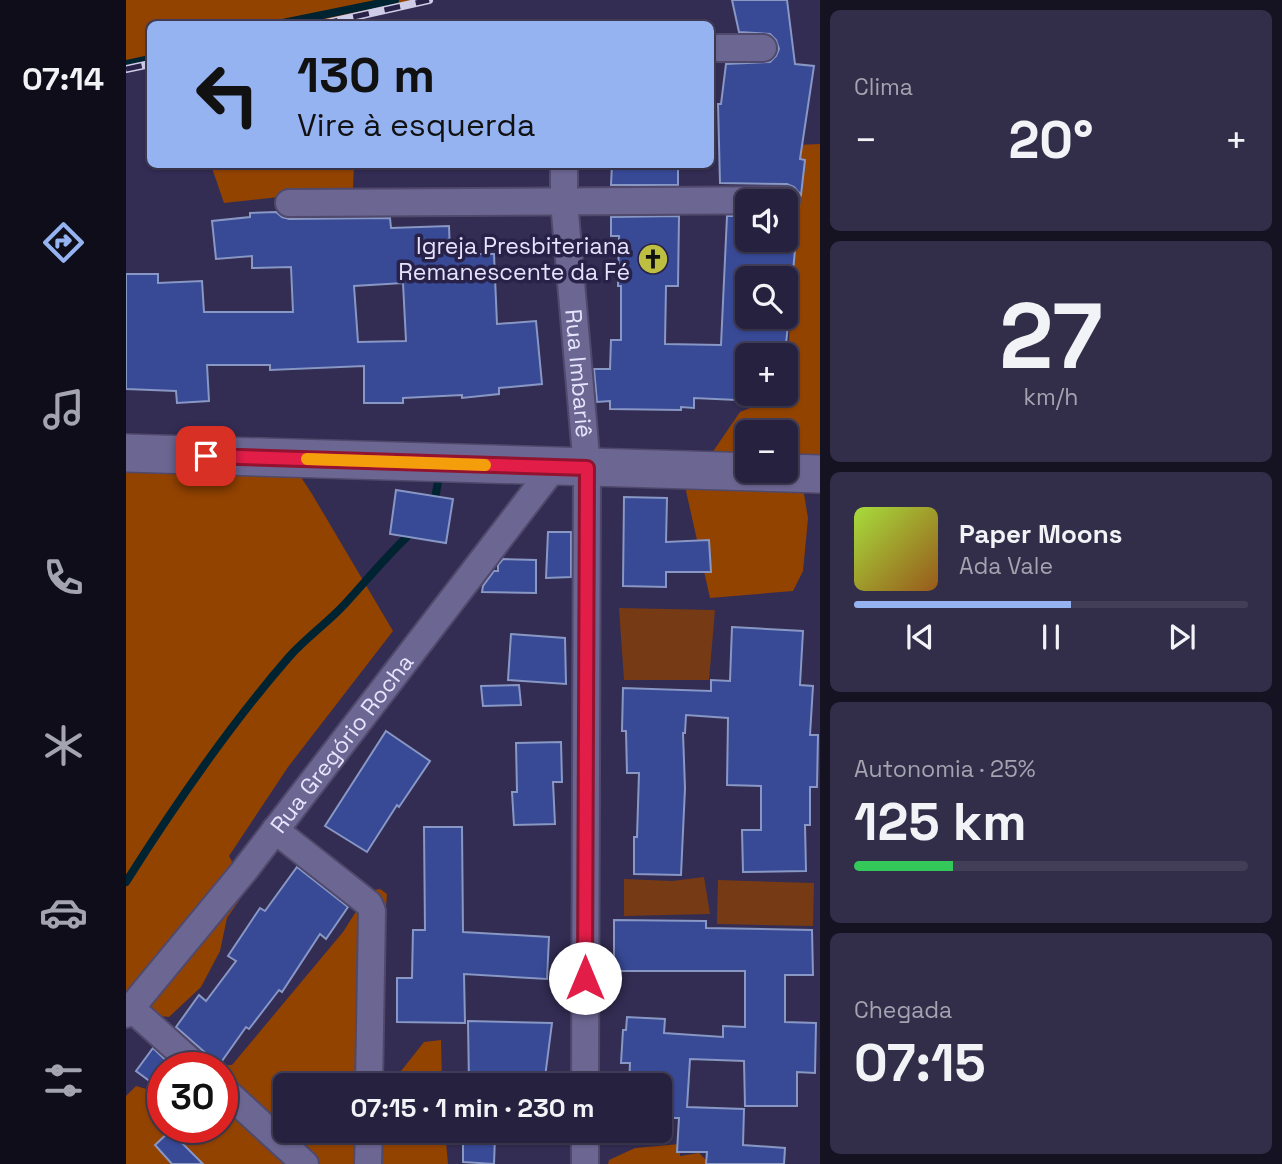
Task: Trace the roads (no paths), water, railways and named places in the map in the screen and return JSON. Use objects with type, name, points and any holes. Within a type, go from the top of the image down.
[{"type":"street","points":[[714,48],[763,48]]},
{"type":"street","name":"Rua Imbariê","points":[[564,168],[585,1073]]},
{"type":"street","points":[[289,203],[735,200]]},
{"type":"street","points":[[126,453],[820,474]]},
{"type":"street","name":"Rua Gregório Rocha","points":[[128,1011],[571,468]]},
{"type":"street","points":[[275,830],[369,904],[372,911],[369,1073]]},
{"type":"street","points":[[128,1011],[178,1052]]},
{"type":"street","points":[[238,1103],[305,1164]]},
{"type":"street","points":[[368,1164],[369,1143]]},
{"type":"street","points":[[585,1143],[585,1164]]},
{"type":"waterway","points":[[293,21],[395,0]]},
{"type":"waterway","points":[[126,64],[147,60]]},
{"type":"waterway","points":[[434,504],[439,476]]},
{"type":"waterway","points":[[126,882],[203,766],[267,684],[296,650],[344,605],[413,531]]},
{"type":"railway","points":[[335,21],[429,0]]},
{"type":"railway","points":[[126,69],[147,65]]},
{"type":"place","name":"Igreja Presbiteriana Remanescente da Fé","points":[[653,259]]}]
